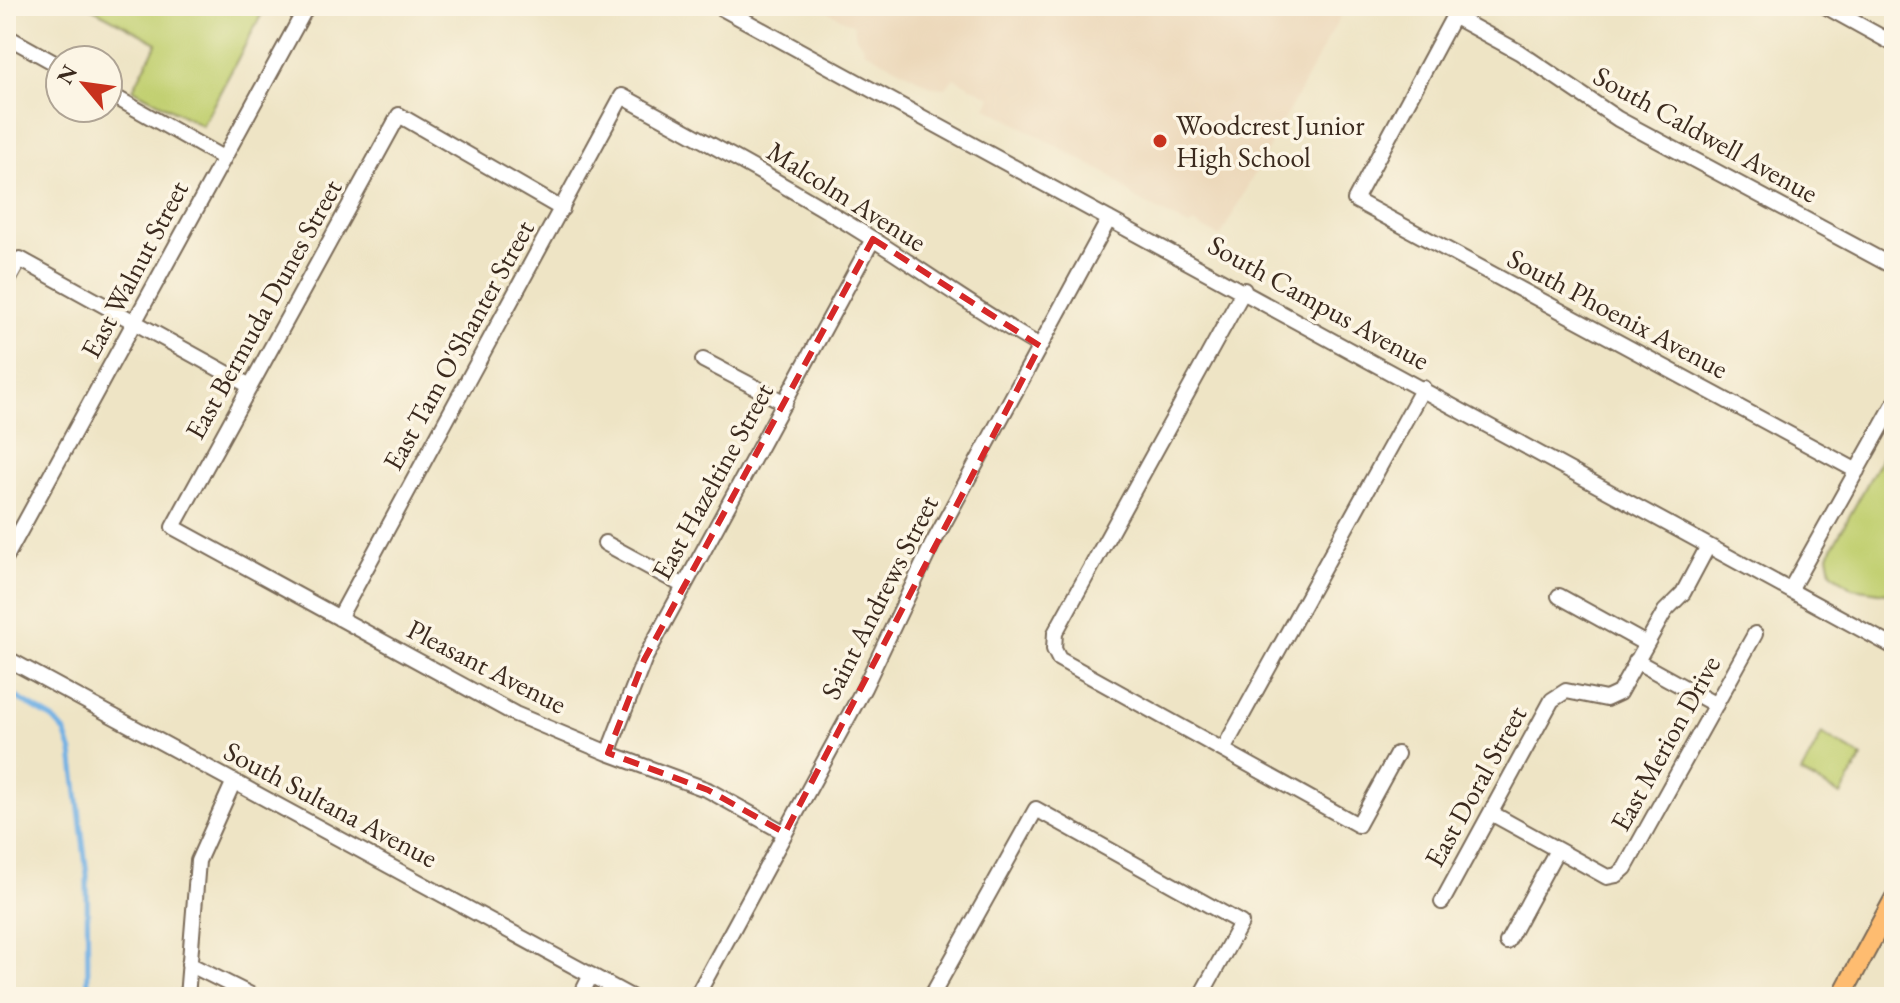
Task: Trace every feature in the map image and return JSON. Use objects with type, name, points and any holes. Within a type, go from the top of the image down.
[{"type":"main road","points":[[1841,997],[1894,899]]},
{"type":"street","name":"East Walnut Street","points":[[6,557],[307,6]]},
{"type":"street","name":"South Campus Avenue","points":[[718,6],[1894,647]]},
{"type":"street","points":[[1825,6],[1894,44]]},
{"type":"street","name":"South Phoenix Avenue","points":[[1456,11],[1355,200],[1857,471]]},
{"type":"street","name":"South Caldwell Avenue","points":[[1456,11],[1618,119],[1894,267]]},
{"type":"street","points":[[6,36],[44,57]]},
{"type":"street","name":"East Tam O'Shanter Street","points":[[339,618],[622,96]]},
{"type":"street","name":"Malcolm Avenue","points":[[622,96],[785,185],[873,239],[986,316],[1040,346]]},
{"type":"street","points":[[124,102],[223,158]]},
{"type":"street","name":"East Bermuda Dunes Street","points":[[173,527],[399,115],[562,209]]},
{"type":"street","name":"Saint Andrews Street","points":[[696,997],[864,688],[932,545],[1109,219]]},
{"type":"street","name":"East Hazeltine Street","points":[[608,753],[644,660],[873,239]]},
{"type":"street","points":[[6,284],[20,259],[250,386]]},
{"type":"street","points":[[1244,290],[1055,633],[1054,649],[1059,659],[1358,825],[1397,754]]},
{"type":"street","points":[[703,360],[785,403]]},
{"type":"street","points":[[1223,750],[1423,388]]},
{"type":"street","points":[[1790,590],[1894,404]]},
{"type":"street","name":"Pleasant Avenue","points":[[173,527],[515,714],[708,790],[785,833]]},
{"type":"street","points":[[605,543],[684,586]]},
{"type":"street","name":"East Doral Street","points":[[1442,902],[1552,700],[1566,691],[1606,699],[1614,697],[1665,611],[1683,593],[1708,546]]},
{"type":"street","points":[[1559,596],[1646,644]]},
{"type":"street","name":"East Merion Drive","points":[[1557,850],[1607,877],[1617,875],[1625,868],[1755,634]]},
{"type":"street","name":"South Sultana Avenue","points":[[6,658],[631,997]]},
{"type":"street","points":[[1636,661],[1716,705]]},
{"type":"street","points":[[187,997],[198,861],[234,781]]},
{"type":"street","points":[[931,997],[1036,809],[1241,923],[1200,997]]},
{"type":"street","points":[[1491,813],[1557,850],[1507,942]]},
{"type":"street","points":[[189,964],[255,997]]},
{"type":"street","points":[[580,997],[591,975]]},
{"type":"highlighted area","points":[[873,239],[1040,346],[785,833],[708,790],[608,753],[644,660]]},
{"type":"shaded area","name":"Woodcrest Junior High School","points":[[817,6],[1346,6],[1220,237],[1194,223],[1189,226],[1135,198],[1111,176],[986,107],[991,97],[954,78],[946,88],[933,87],[863,50],[854,25]]},
{"type":"green space","points":[[88,6],[266,6],[202,126],[133,89],[157,43]]},
{"type":"green space","points":[[1894,435],[1894,594],[1852,588],[1831,572],[1828,555]]},
{"type":"green space","points":[[1822,734],[1862,757],[1841,795],[1801,773]]},
{"type":"waterway","points":[[6,691],[53,719],[65,732],[72,752],[87,874],[88,997]]},
{"type":"place","name":"Woodcrest Junior High School","points":[[1160,141]]}]
